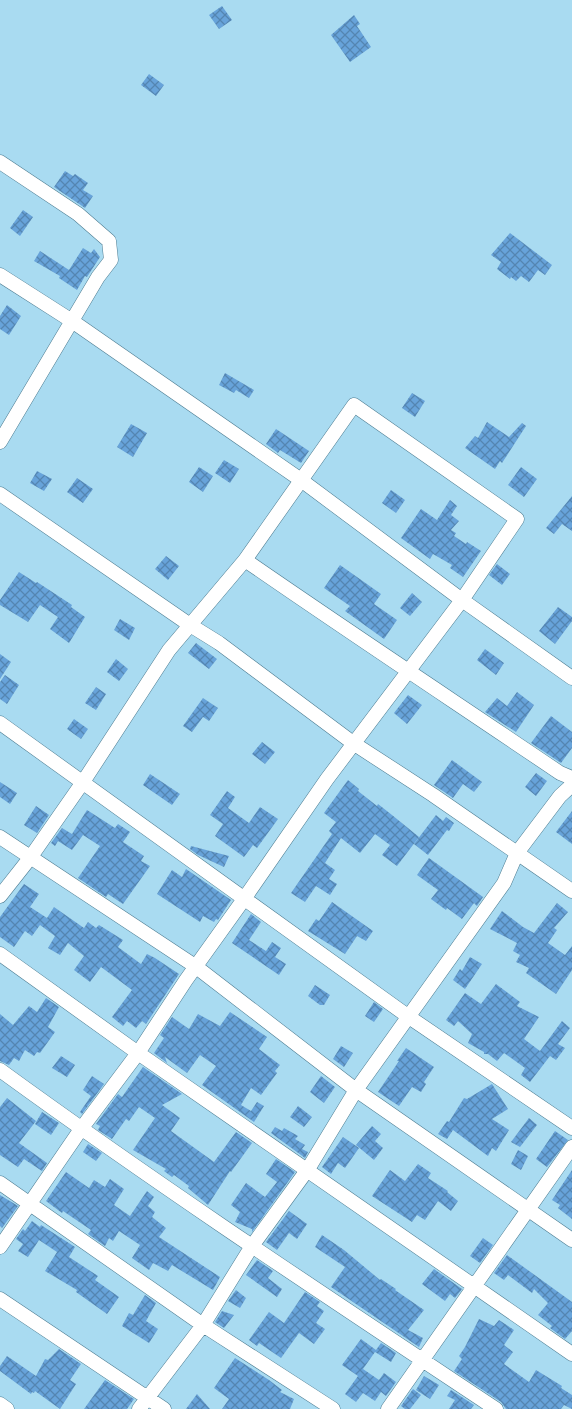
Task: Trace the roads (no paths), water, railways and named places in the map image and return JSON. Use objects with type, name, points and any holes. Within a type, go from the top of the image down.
[{"type":"street","points":[[0,162],[78,214],[109,241],[111,260],[98,277],[0,442]]},
{"type":"street","points":[[0,275],[72,321],[301,480],[462,600],[572,678]]},
{"type":"street","points":[[0,896],[30,858],[83,782],[169,650],[244,560],[354,406],[517,519],[462,600],[353,743],[195,966],[138,1053],[82,1129],[0,1247]]},
{"type":"street","points":[[0,494],[219,643],[353,743],[433,795],[572,891]]},
{"type":"street","points":[[244,560],[560,773],[572,778]]},
{"type":"street","points":[[0,722],[410,1017],[572,1128]]},
{"type":"street","points":[[139,1409],[203,1324],[252,1246],[308,1169],[356,1090],[504,883],[517,854],[560,796],[572,785]]},
{"type":"street","points":[[0,837],[195,966],[356,1090],[572,1240]]},
{"type":"street","points":[[0,954],[138,1053],[308,1169],[572,1354]]},
{"type":"street","points":[[0,1070],[252,1246],[496,1409]]},
{"type":"street","points":[[388,1409],[527,1208],[572,1147]]},
{"type":"street","points":[[0,1183],[203,1324],[333,1409]]},
{"type":"street","points":[[0,1299],[164,1409]]},
{"type":"street","points":[[0,1404],[7,1409]]}]
